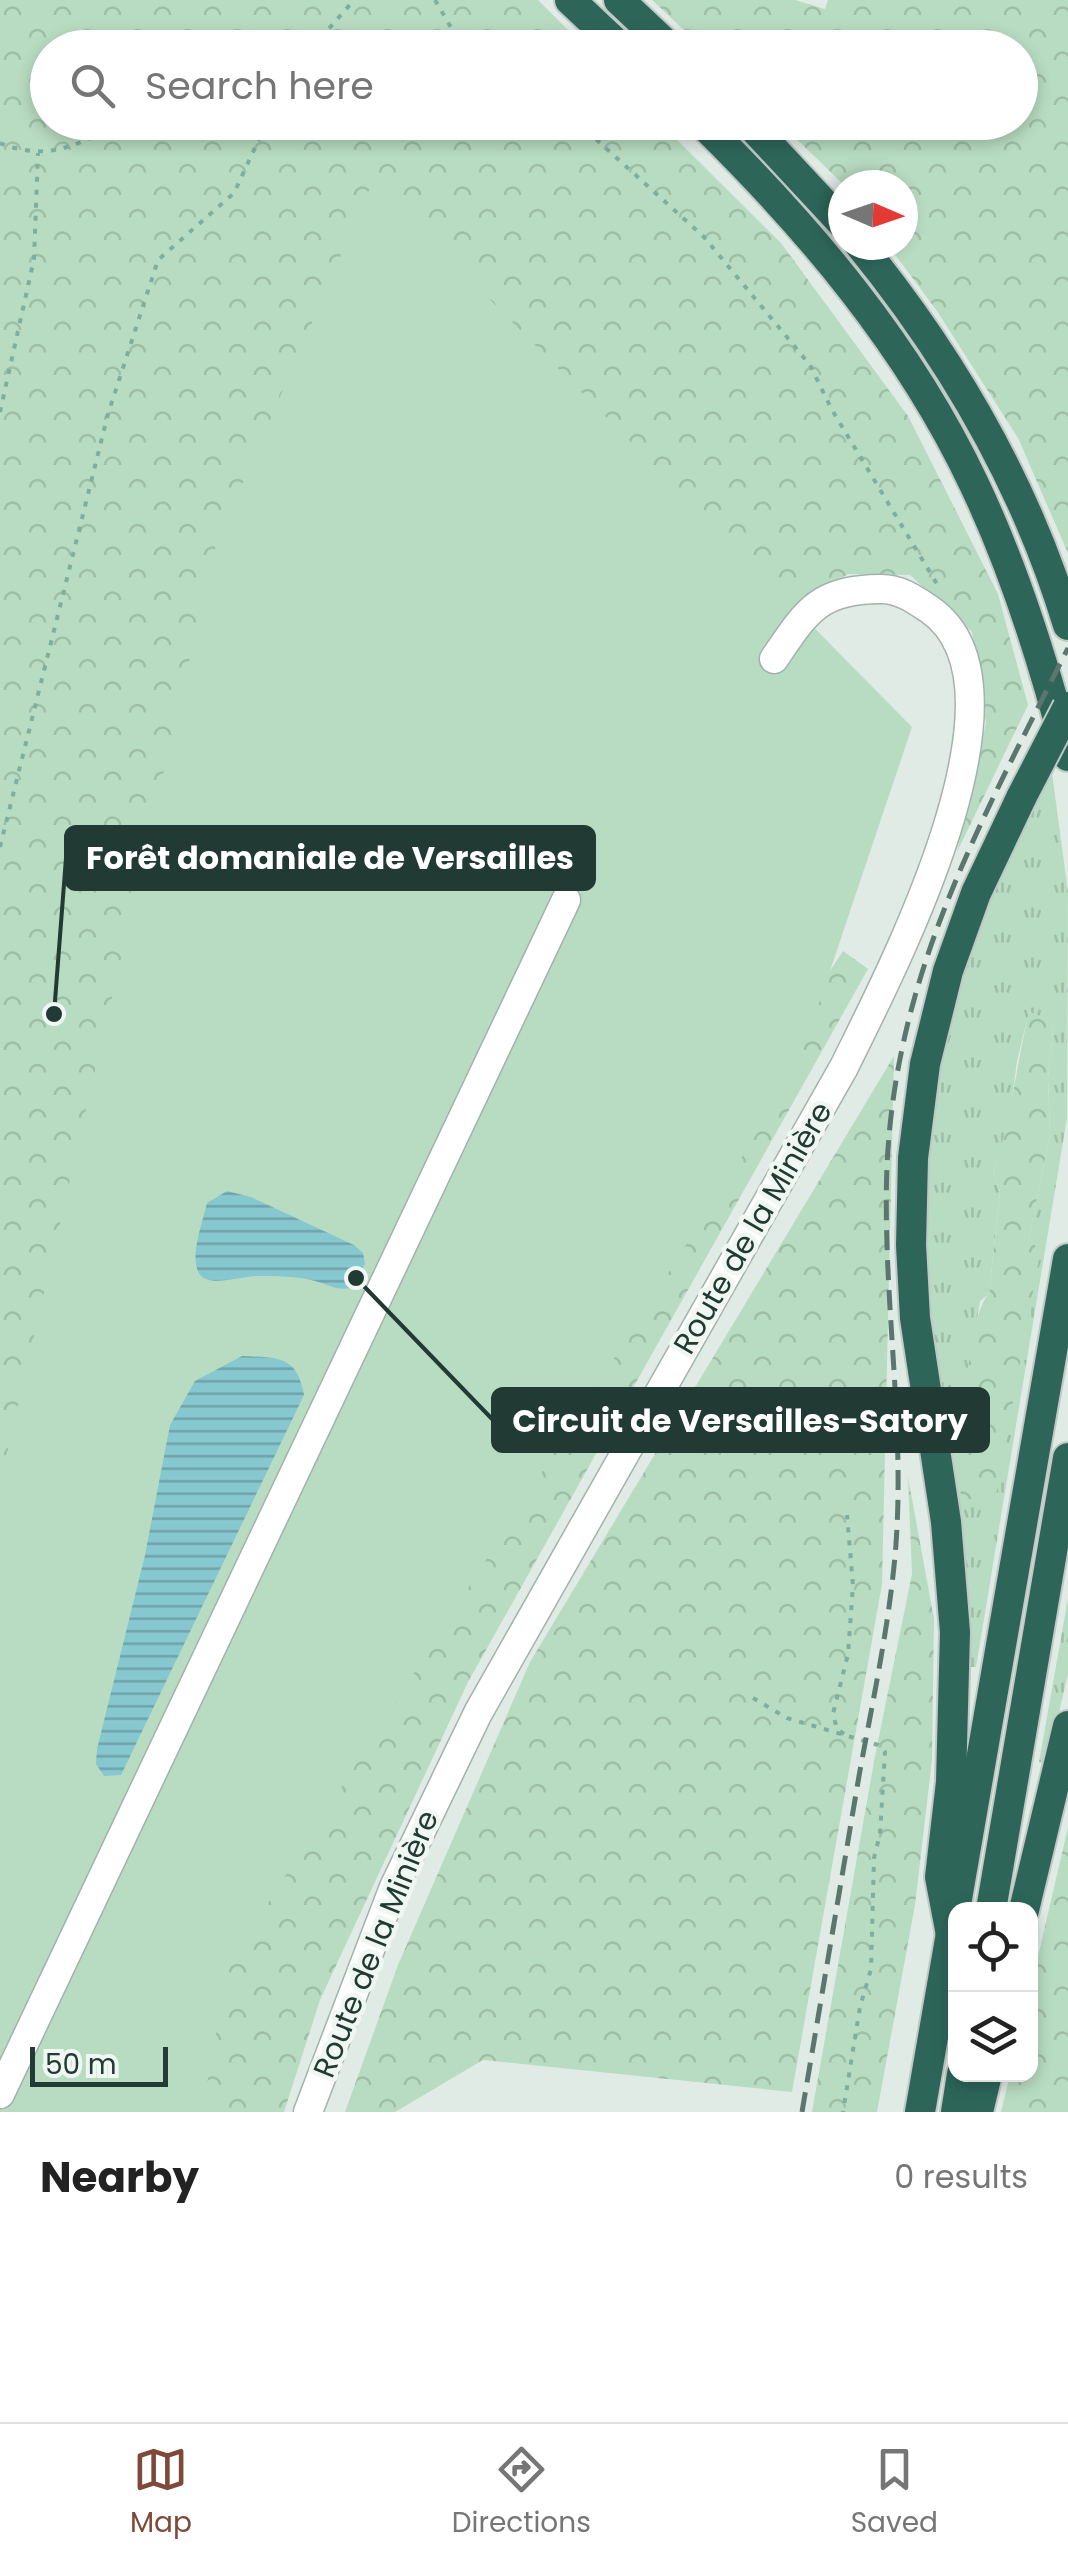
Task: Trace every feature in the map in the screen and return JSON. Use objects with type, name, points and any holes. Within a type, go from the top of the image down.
[{"type":"highway","points":[[570,0],[602,30]]},
{"type":"highway","points":[[619,0],[651,30]]},
{"type":"highway","points":[[718,140],[816,242],[863,303],[935,410],[974,482],[1004,553],[1054,701],[1068,756]]},
{"type":"highway","points":[[765,140],[828,208]]},
{"type":"highway","points":[[871,260],[934,344],[1004,466],[1036,536],[1068,625]]},
{"type":"highway","points":[[948,1919],[940,1876],[952,1762],[955,1632],[946,1522],[915,1318],[913,1158],[925,1064],[948,971],[976,893],[1068,707]]},
{"type":"highway","points":[[957,1902],[1068,1259]]},
{"type":"highway","points":[[991,1902],[1068,1458]]},
{"type":"highway","points":[[1026,1902],[1068,1726]]},
{"type":"highway","points":[[920,2112],[948,1952]]},
{"type":"highway","points":[[956,2112],[961,2082]]},
{"type":"highway","points":[[978,2112],[984,2082]]},
{"type":"street","points":[[774,659],[806,612],[824,599],[866,590],[895,589],[943,618]]},
{"type":"street","name":"Route de la Minière","points":[[308,2112],[394,1886],[478,1713],[844,1067],[896,960],[938,854],[967,751],[972,697],[964,653],[943,618]]},
{"type":"street","points":[[0,2094],[566,900]]},
{"type":"path","points":[[325,30],[354,0]]},
{"type":"path","points":[[434,0],[452,30]]},
{"type":"path","points":[[0,143],[26,153],[38,153],[56,152],[84,140]]},
{"type":"path","points":[[0,847],[108,414],[158,260],[234,193],[259,140]]},
{"type":"path","points":[[597,140],[704,237],[810,365],[832,410],[940,587],[943,618]]},
{"type":"path","points":[[0,412],[34,259],[38,153]]},
{"type":"path","points":[[847,1515],[854,1585],[848,1654],[832,1714],[837,1729],[848,1737]]},
{"type":"path","points":[[754,1698],[786,1718],[878,1744],[885,1752],[880,1834],[874,1858],[871,1969],[860,2007],[844,2112]]},
{"type":"green space","points":[[0,0],[538,0],[568,30],[30,30],[30,140],[677,140],[781,243],[908,416],[998,594],[1028,705],[957,852],[986,723],[972,632],[910,575],[848,574],[781,618],[0,1826]]},
{"type":"green space","points":[[652,0],[795,0],[825,9],[828,0],[1068,0],[1068,553],[1018,438],[937,311],[899,260],[918,260],[918,170],[829,170],[798,140],[1038,140],[1038,30],[684,30]]},
{"type":"green space","points":[[373,181],[912,727],[796,1072],[228,1966],[202,2112],[0,2112],[0,1484],[216,545]]},
{"type":"green space","points":[[1052,773],[1068,892],[1067,1118],[976,1667],[971,1667],[966,1564],[933,1361],[923,1232],[927,1121],[951,996],[1011,844]],"holes":[[[1029,1012],[1054,1022],[1048,1078],[1050,1134],[1029,1237],[969,1370],[980,1301],[989,1294],[1000,1191],[993,1173],[1008,1129],[1017,1061]]]},
{"type":"green space","points":[[843,951],[868,969],[468,1682],[320,2000],[284,2112],[169,2112],[261,1840]]},
{"type":"green space","points":[[1029,1012],[1054,1021],[1048,1078],[1050,1134],[1029,1237],[1040,1253],[996,1495],[978,1502],[961,1496],[959,1481],[967,1381],[975,1326],[989,1294],[1000,1191],[993,1174]]},
{"type":"green space","points":[[894,1056],[882,1584],[792,2092],[483,2060],[395,2112],[345,2112],[398,1965],[530,1662]]},
{"type":"green space","points":[[908,1477],[934,1619],[932,1760],[915,1905],[877,2112],[812,2112],[875,1756],[912,1574]]},
{"type":"green space","points":[[1068,1598],[1068,1674],[1047,1764],[1039,1762]]},
{"type":"green space","points":[[1068,1827],[1068,2112],[1001,2112],[1008,2082],[1038,2082],[1038,1957]]},
{"type":"water","points":[[227,1191],[251,1197],[354,1245],[363,1253],[365,1264],[352,1288],[287,1277],[252,1276],[218,1281],[203,1278],[195,1258],[207,1203]]},
{"type":"water","points":[[242,1356],[284,1361],[296,1372],[304,1395],[121,1775],[104,1776],[96,1764],[97,1749],[145,1555],[170,1425],[195,1381]]},
{"type":"railway","points":[[802,2112],[885,1631],[896,1544],[898,1450],[886,1213],[894,1094],[907,1026],[949,897],[1068,648]]},
{"type":"place","name":"Forêt domaniale de Versailles","points":[[54,1014]]},
{"type":"place","name":"Circuit de Versailles-Satory","points":[[356,1278]]}]
